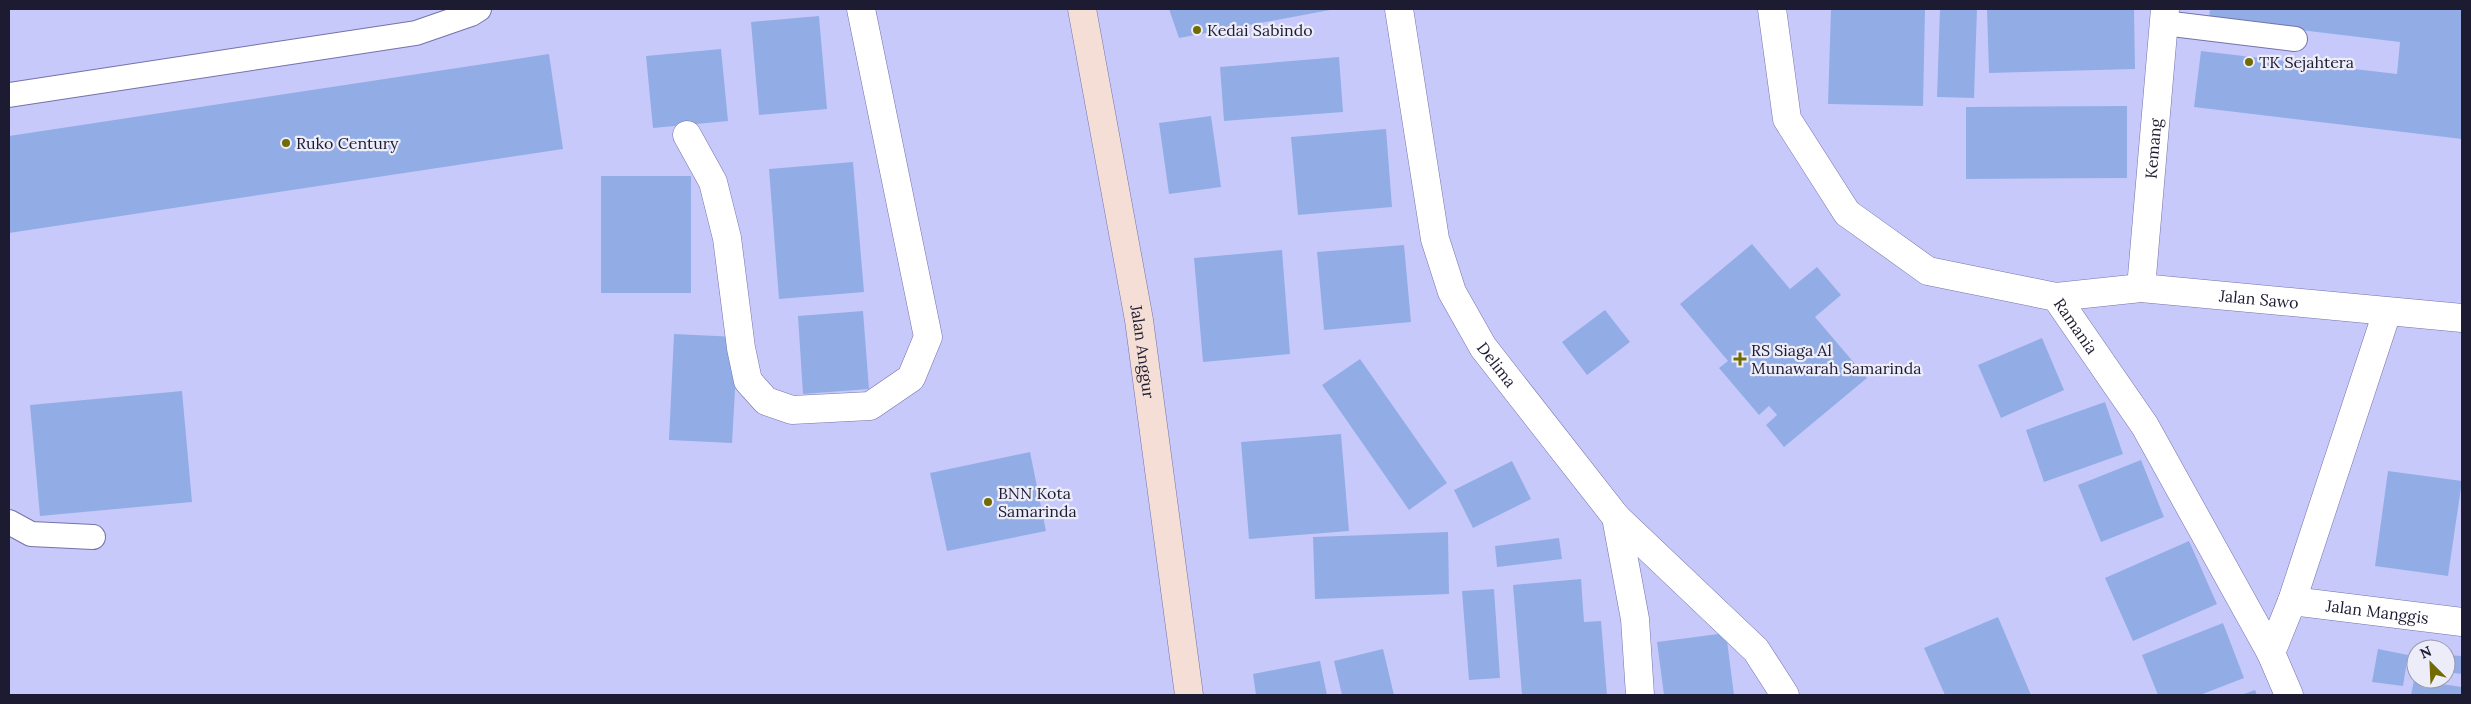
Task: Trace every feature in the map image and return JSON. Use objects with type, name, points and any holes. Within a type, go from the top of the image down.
[{"type":"street","points":[[686,135],[713,182],[726,238],[741,348],[748,381],[766,401],[792,410],[870,406],[911,378],[928,337],[861,9]]},
{"type":"street","name":"Jalan Anggur","points":[[1082,9],[1139,320],[1189,695]]},
{"type":"street","name":"Delima","points":[[1399,9],[1435,239],[1452,292],[1484,347],[1616,517],[1635,619],[1640,695]]},
{"type":"street","name":"Ramania","points":[[1772,9],[1787,119],[1847,213],[1928,271],[2056,297],[2145,426],[2271,653],[2289,695]]},
{"type":"street","name":"Kemang","points":[[2141,288],[2165,16]]},
{"type":"street","name":"Jalan Sawo","points":[[2056,297],[2141,288],[2462,318]]},
{"type":"street","points":[[2271,653],[2292,601],[2387,312]]},
{"type":"street","points":[[1616,517],[1756,650],[1785,695]]},
{"type":"street","name":"Jalan Manggis","points":[[2292,601],[2462,622]]},
{"type":"lane","points":[[9,95],[416,32],[471,14],[479,9]]},
{"type":"lane","points":[[2165,16],[2295,39]]},
{"type":"lane","points":[[9,522],[30,534],[93,537]]},
{"type":"building","name":"Kedai Sabindo","points":[[1169,9],[1330,9],[1330,10],[1179,38]]},
{"type":"building","points":[[1831,9],[1925,9],[1923,106],[1828,104]]},
{"type":"building","points":[[1940,9],[1977,9],[1974,98],[1937,97]]},
{"type":"building","points":[[1987,9],[2134,9],[2135,69],[1989,73]]},
{"type":"building","name":"TK Sejahtera","points":[[2210,9],[2462,9],[2462,139],[2194,107],[2201,51],[2397,74],[2400,42],[2209,19]]},
{"type":"building","points":[[819,16],[827,109],[759,115],[751,22]]},
{"type":"building","points":[[721,49],[728,121],[653,128],[646,56]]},
{"type":"building","name":"Ruko Century","points":[[549,54],[563,149],[9,233],[9,136]]},
{"type":"building","points":[[1339,57],[1343,112],[1224,121],[1220,67]]},
{"type":"building","points":[[2127,106],[2127,178],[1966,179],[1966,107]]},
{"type":"building","points":[[1211,116],[1221,187],[1169,194],[1159,123]]},
{"type":"building","points":[[1386,129],[1392,207],[1298,215],[1291,137]]},
{"type":"building","points":[[853,162],[864,292],[779,299],[769,169]]},
{"type":"building","points":[[601,176],[691,176],[691,293],[601,293]]},
{"type":"building","points":[[1752,244],[1790,289],[1817,267],[1841,295],[1815,317],[1867,378],[1784,447],[1766,425],[1777,415],[1769,406],[1759,415],[1719,368],[1728,361],[1680,304]]},
{"type":"building","points":[[1404,245],[1411,322],[1324,330],[1317,252]]},
{"type":"building","points":[[1282,250],[1290,354],[1203,362],[1194,258]]},
{"type":"building","points":[[1605,310],[1630,342],[1587,375],[1562,342]]},
{"type":"building","points":[[863,311],[869,389],[803,394],[798,316]]},
{"type":"building","points":[[674,334],[738,337],[732,443],[669,440]]},
{"type":"building","points":[[2042,338],[2064,390],[2001,418],[1978,365]]},
{"type":"building","points":[[1360,359],[1447,483],[1409,510],[1322,385]]},
{"type":"building","points":[[182,391],[192,502],[40,516],[30,405]]},
{"type":"building","points":[[2105,402],[2123,454],[2044,482],[2026,430]]},
{"type":"building","points":[[1341,434],[1349,531],[1249,539],[1241,442]]},
{"type":"building","name":"BNN Kota Samarinda","points":[[1030,452],[1046,531],[947,551],[930,473]]},
{"type":"building","points":[[2141,460],[2164,517],[2101,542],[2078,485]]},
{"type":"building","points":[[1512,461],[1531,499],[1473,528],[1454,490]]},
{"type":"building","points":[[2388,471],[2462,481],[2448,576],[2375,566]]},
{"type":"building","points":[[1448,532],[1449,594],[1315,599],[1313,537]]},
{"type":"building","points":[[1559,538],[1562,559],[1497,567],[1495,546]]},
{"type":"building","points":[[2189,541],[2217,604],[2133,641],[2105,578]]},
{"type":"building","points":[[1581,579],[1584,622],[1601,621],[1607,695],[1522,695],[1513,585]]},
{"type":"building","points":[[1494,589],[1500,678],[1469,680],[1462,591]]},
{"type":"building","points":[[1998,617],[2031,695],[1945,695],[1924,648]]},
{"type":"building","points":[[2223,623],[2244,678],[2200,695],[2158,695],[2142,655]]},
{"type":"building","points":[[1726,633],[1734,695],[1664,695],[1657,642]]},
{"type":"building","points":[[1383,649],[1394,695],[1342,695],[1334,661]]},
{"type":"building","points":[[2378,649],[2406,655],[2403,686],[2372,682]]},
{"type":"building","points":[[2456,656],[2462,656],[2462,674],[2456,673]]},
{"type":"building","points":[[1320,661],[1327,695],[1256,695],[1253,674]]},
{"type":"building","points":[[2456,686],[2462,687],[2462,695],[2411,695],[2412,689],[2456,689]]},
{"type":"building","points":[[2255,690],[2257,695],[2241,695]]},
{"type":"place","name":"Kedai Sabindo","points":[[1197,30]]},
{"type":"place","name":"TK Sejahtera","points":[[2249,62]]},
{"type":"place","name":"Ruko Century","points":[[286,143]]},
{"type":"place","name":"RS Siaga Al Munawarah Samarinda","points":[[1740,359]]},
{"type":"place","name":"BNN Kota Samarinda","points":[[988,502]]}]
